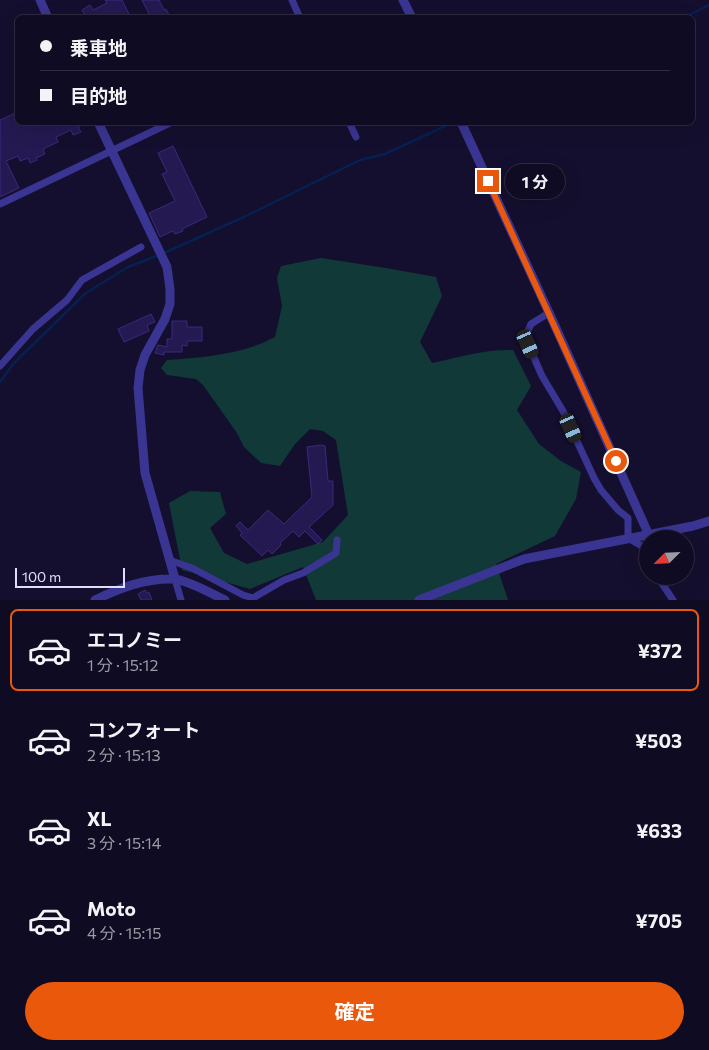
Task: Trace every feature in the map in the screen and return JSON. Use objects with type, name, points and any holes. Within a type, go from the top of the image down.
[{"type":"street","points":[[40,0],[47,15]]},
{"type":"street","points":[[292,0],[299,15]]},
{"type":"street","points":[[403,0],[410,15]]},
{"type":"street","points":[[99,125],[167,267],[170,304],[165,319],[145,354],[140,370],[138,388],[145,473],[181,600]]},
{"type":"street","points":[[0,204],[166,125]]},
{"type":"street","points":[[350,125],[356,137]]},
{"type":"street","points":[[463,126],[647,530]]},
{"type":"street","points":[[0,366],[33,329],[67,300],[82,280],[141,246]]},
{"type":"street","points":[[551,317],[547,314],[531,324],[526,335],[528,344],[542,376],[563,411],[600,490],[628,518],[628,538]]},
{"type":"street","points":[[667,530],[693,526],[709,521]]},
{"type":"street","points":[[419,600],[524,559],[639,535]]},
{"type":"street","points":[[628,538],[639,544]]},
{"type":"street","points":[[169,560],[192,568],[243,595],[253,598],[284,580],[303,573],[336,553],[337,540]]},
{"type":"street","points":[[95,600],[134,583],[175,579],[225,600]]},
{"type":"street","points":[[663,585],[673,600]]},
{"type":"green space","points":[[321,258],[436,277],[442,296],[420,342],[432,363],[482,352],[513,350],[531,386],[517,410],[539,444],[561,461],[581,472],[576,499],[555,536],[496,564],[508,600],[316,600],[303,567],[250,589],[182,570],[169,503],[190,491],[220,492],[226,514],[210,528],[224,553],[247,564],[323,542],[348,515],[336,440],[323,431],[310,429],[295,444],[280,466],[261,463],[244,447],[237,433],[203,385],[196,379],[167,375],[161,368],[167,360],[236,351],[249,348],[275,337],[282,306],[277,278],[281,266]]},
{"type":"building","points":[[105,0],[122,0],[130,15],[84,15],[82,10],[90,5],[93,10],[107,3]]},
{"type":"building","points":[[142,0],[159,0],[169,15],[150,15]]},
{"type":"building","points":[[15,113],[15,125],[82,125],[78,127],[81,132],[73,135],[71,130],[56,137],[58,142],[43,149],[45,154],[36,158],[37,160],[30,163],[28,158],[20,161],[18,156],[6,161],[19,188],[0,197],[0,120]]},
{"type":"building","points":[[173,146],[207,217],[182,229],[183,231],[175,234],[173,231],[160,237],[149,213],[175,201],[162,174],[167,172],[158,153]]},
{"type":"building","points":[[151,314],[155,322],[147,325],[149,331],[124,342],[118,329]]},
{"type":"building","points":[[172,321],[187,321],[187,327],[202,327],[202,341],[187,341],[187,346],[182,345],[182,352],[164,352],[164,355],[155,353],[158,345],[167,347],[167,339],[172,339]]},
{"type":"building","points":[[325,446],[328,481],[333,481],[333,505],[309,527],[322,540],[318,544],[305,531],[299,537],[293,531],[280,543],[281,545],[272,554],[268,550],[262,556],[240,535],[242,533],[236,526],[240,522],[248,530],[268,510],[284,524],[312,497],[307,447]]},
{"type":"building","points":[[145,590],[147,593],[149,592],[152,600],[141,600],[138,594]]},
{"type":"waterway","points":[[689,15],[709,5]]},
{"type":"waterway","points":[[164,253],[246,216],[360,160],[385,154],[448,125]]},
{"type":"waterway","points":[[0,382],[14,363],[86,293],[128,267],[159,255]]},
{"type":"route","points":[[488,181],[616,461]]}]
